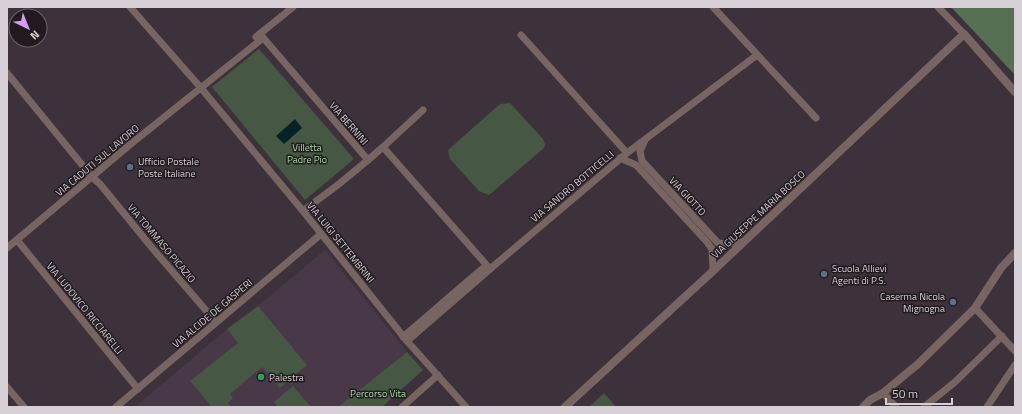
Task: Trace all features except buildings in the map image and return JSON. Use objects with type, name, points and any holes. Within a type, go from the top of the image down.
[{"type":"street","name":"VIA LUIGI SETTEMBRINI","points":[[130,7],[303,211],[405,339],[466,407]]},
{"type":"street","name":"VIA CADUTI SUL LAVORO","points":[[7,248],[261,36],[293,7]]},
{"type":"street","points":[[713,7],[816,118]]},
{"type":"street","points":[[938,7],[1015,92]]},
{"type":"street","name":"VIA GIUSEPPE MARIA BOSCO","points":[[565,407],[964,34]]},
{"type":"street","points":[[521,35],[627,152]]},
{"type":"street","name":"VIA BERNINI","points":[[261,36],[368,160],[383,147],[488,267]]},
{"type":"street","name":"VIA SANDRO BOTTICELLI","points":[[405,339],[488,267],[627,152],[757,55]]},
{"type":"street","name":"VIA TOMMASO PICAZIO","points":[[7,72],[92,177],[100,184],[153,249],[216,322]]},
{"type":"street","points":[[383,147],[423,110]]},
{"type":"street","name":"VIA GIOTTO","points":[[646,138],[640,151],[642,161],[718,243],[727,244],[743,242]]},
{"type":"street","name":"VIA GIOTTO","points":[[620,158],[636,165],[707,242],[712,249],[713,270]]},
{"type":"street","points":[[303,211],[368,160]]},
{"type":"street","name":"VIA ALCIDE DE GASPERI","points":[[116,407],[321,234]]},
{"type":"street","name":"VIA LUDOVICO RICCIARELLI","points":[[17,240],[138,389]]},
{"type":"street","points":[[863,407],[870,400],[883,394],[935,348],[976,308],[1002,268],[1015,253]]},
{"type":"street","points":[[976,308],[1015,351]]},
{"type":"street","points":[[924,407],[955,382],[1002,336]]},
{"type":"street","points":[[987,407],[1015,365]]},
{"type":"street","points":[[402,407],[438,375]]},
{"type":"street","points":[[7,387],[24,407]]},
{"type":"street","points":[[883,394],[896,407]]},
{"type":"shaded area","points":[[295,119],[302,128],[284,144],[276,136]]},
{"type":"shaded area","points":[[325,250],[407,352],[338,407],[135,407],[227,329],[258,306]]},
{"type":"green space","points":[[951,7],[1015,7],[1015,75]]},
{"type":"green space","name":"Villetta Padre Pio","points":[[259,49],[354,159],[305,200],[212,87]]},
{"type":"green space","points":[[510,103],[543,139],[545,144],[544,148],[489,195],[479,191],[450,159],[448,150],[500,104]]},
{"type":"green space","points":[[258,306],[307,365],[280,388],[262,367],[230,394],[233,398],[228,403],[231,407],[212,407],[190,381],[238,343],[227,329]]},
{"type":"green space","name":"Percorso Vita","points":[[407,352],[423,370],[382,407],[338,407]]},
{"type":"green space","points":[[293,386],[311,407],[278,407],[274,402]]},
{"type":"green space","points":[[604,393],[616,407],[589,407]]},
{"type":"place","name":"Ufficio Postale Poste Italiane","points":[[130,167]]},
{"type":"place","name":"Scuola Allievi Agenti di P.S.","points":[[824,274]]},
{"type":"place","name":"Caserma Nicola Mignogna","points":[[953,302]]},
{"type":"place","name":"Palestra","points":[[261,377]]}]
